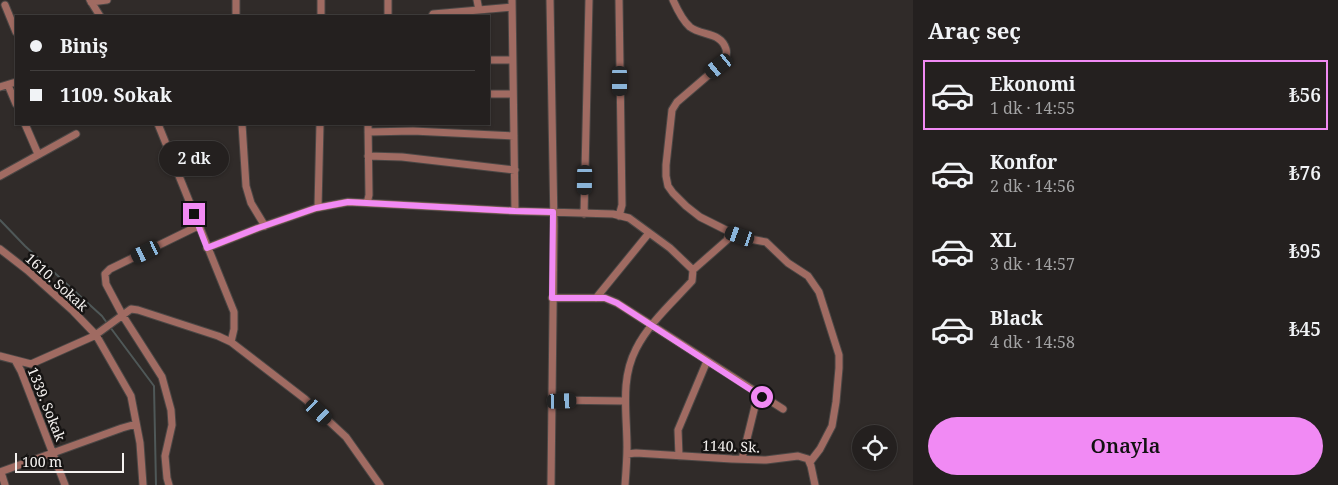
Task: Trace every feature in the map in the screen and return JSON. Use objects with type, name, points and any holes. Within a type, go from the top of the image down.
[{"type":"street","points":[[99,15],[91,1],[107,0]]},
{"type":"street","points":[[236,0],[236,15]]},
{"type":"street","points":[[321,0],[322,15]]},
{"type":"street","points":[[388,0],[388,15]]},
{"type":"street","points":[[477,0],[479,10]]},
{"type":"street","points":[[550,0],[554,225],[551,485]]},
{"type":"street","points":[[584,214],[589,0]]},
{"type":"street","points":[[619,0],[622,205],[619,216]]},
{"type":"street","points":[[673,0],[686,23],[697,30],[719,38],[723,42],[727,53],[724,62],[676,102],[672,110],[666,165],[668,186],[686,206],[700,217],[730,232],[766,242],[788,263],[808,276],[822,298],[839,355],[838,385],[832,426],[820,449],[810,462],[815,485]]},
{"type":"street","points":[[432,15],[512,4],[515,211]]},
{"type":"street","points":[[5,6],[15,30]]},
{"type":"street","points":[[490,60],[512,60]]},
{"type":"street","points":[[0,87],[15,82]]},
{"type":"street","points":[[8,85],[15,102]]},
{"type":"street","points":[[490,94],[512,94]]},
{"type":"street","points":[[25,125],[38,154]]},
{"type":"street","points":[[158,125],[234,312],[234,329],[231,342]]},
{"type":"street","points":[[242,125],[246,186],[251,203],[264,226]]},
{"type":"street","points":[[318,207],[320,125]]},
{"type":"street","points":[[367,203],[369,195],[368,125]]},
{"type":"street","points":[[368,132],[514,136]]},
{"type":"street","points":[[0,176],[76,134]]},
{"type":"street","points":[[368,156],[402,157],[515,170]]},
{"type":"street","points":[[207,248],[318,207],[348,202],[613,214],[628,218],[670,248],[693,270]]},
{"type":"street","points":[[169,485],[165,456],[172,426],[167,392],[157,367],[121,316],[106,284],[105,274],[110,269],[198,226]]},
{"type":"street","points":[[625,485],[627,454],[624,401],[626,381],[635,350],[652,326],[692,281],[693,270],[727,240],[730,232]]},
{"type":"street","points":[[596,298],[649,233]]},
{"type":"street","name":"1610. Sokak","points":[[0,249],[27,270],[97,334],[131,396],[143,485]]},
{"type":"street","points":[[552,298],[605,298],[617,303],[783,409]]},
{"type":"street","points":[[0,356],[31,364],[97,334],[131,309],[218,336],[231,342],[306,400],[346,437],[380,485]]},
{"type":"street","name":"1339. Sokak","points":[[15,360],[65,485]]},
{"type":"street","points":[[679,456],[678,430],[707,361]]},
{"type":"street","points":[[742,459],[758,394]]},
{"type":"street","points":[[551,400],[624,401]]},
{"type":"street","points":[[5,485],[1,472],[136,424]]},
{"type":"street","name":"1140. Sk.","points":[[627,454],[636,452],[766,460],[798,456],[808,459],[810,462]]},
{"type":"waterway","points":[[0,220],[25,246],[102,316],[107,323]]},
{"type":"waterway","points":[[110,327],[154,386],[156,485]]},
{"type":"route","points":[[194,214],[207,248],[316,208],[348,202],[553,212],[552,298],[605,298],[617,303],[762,397]]}]
